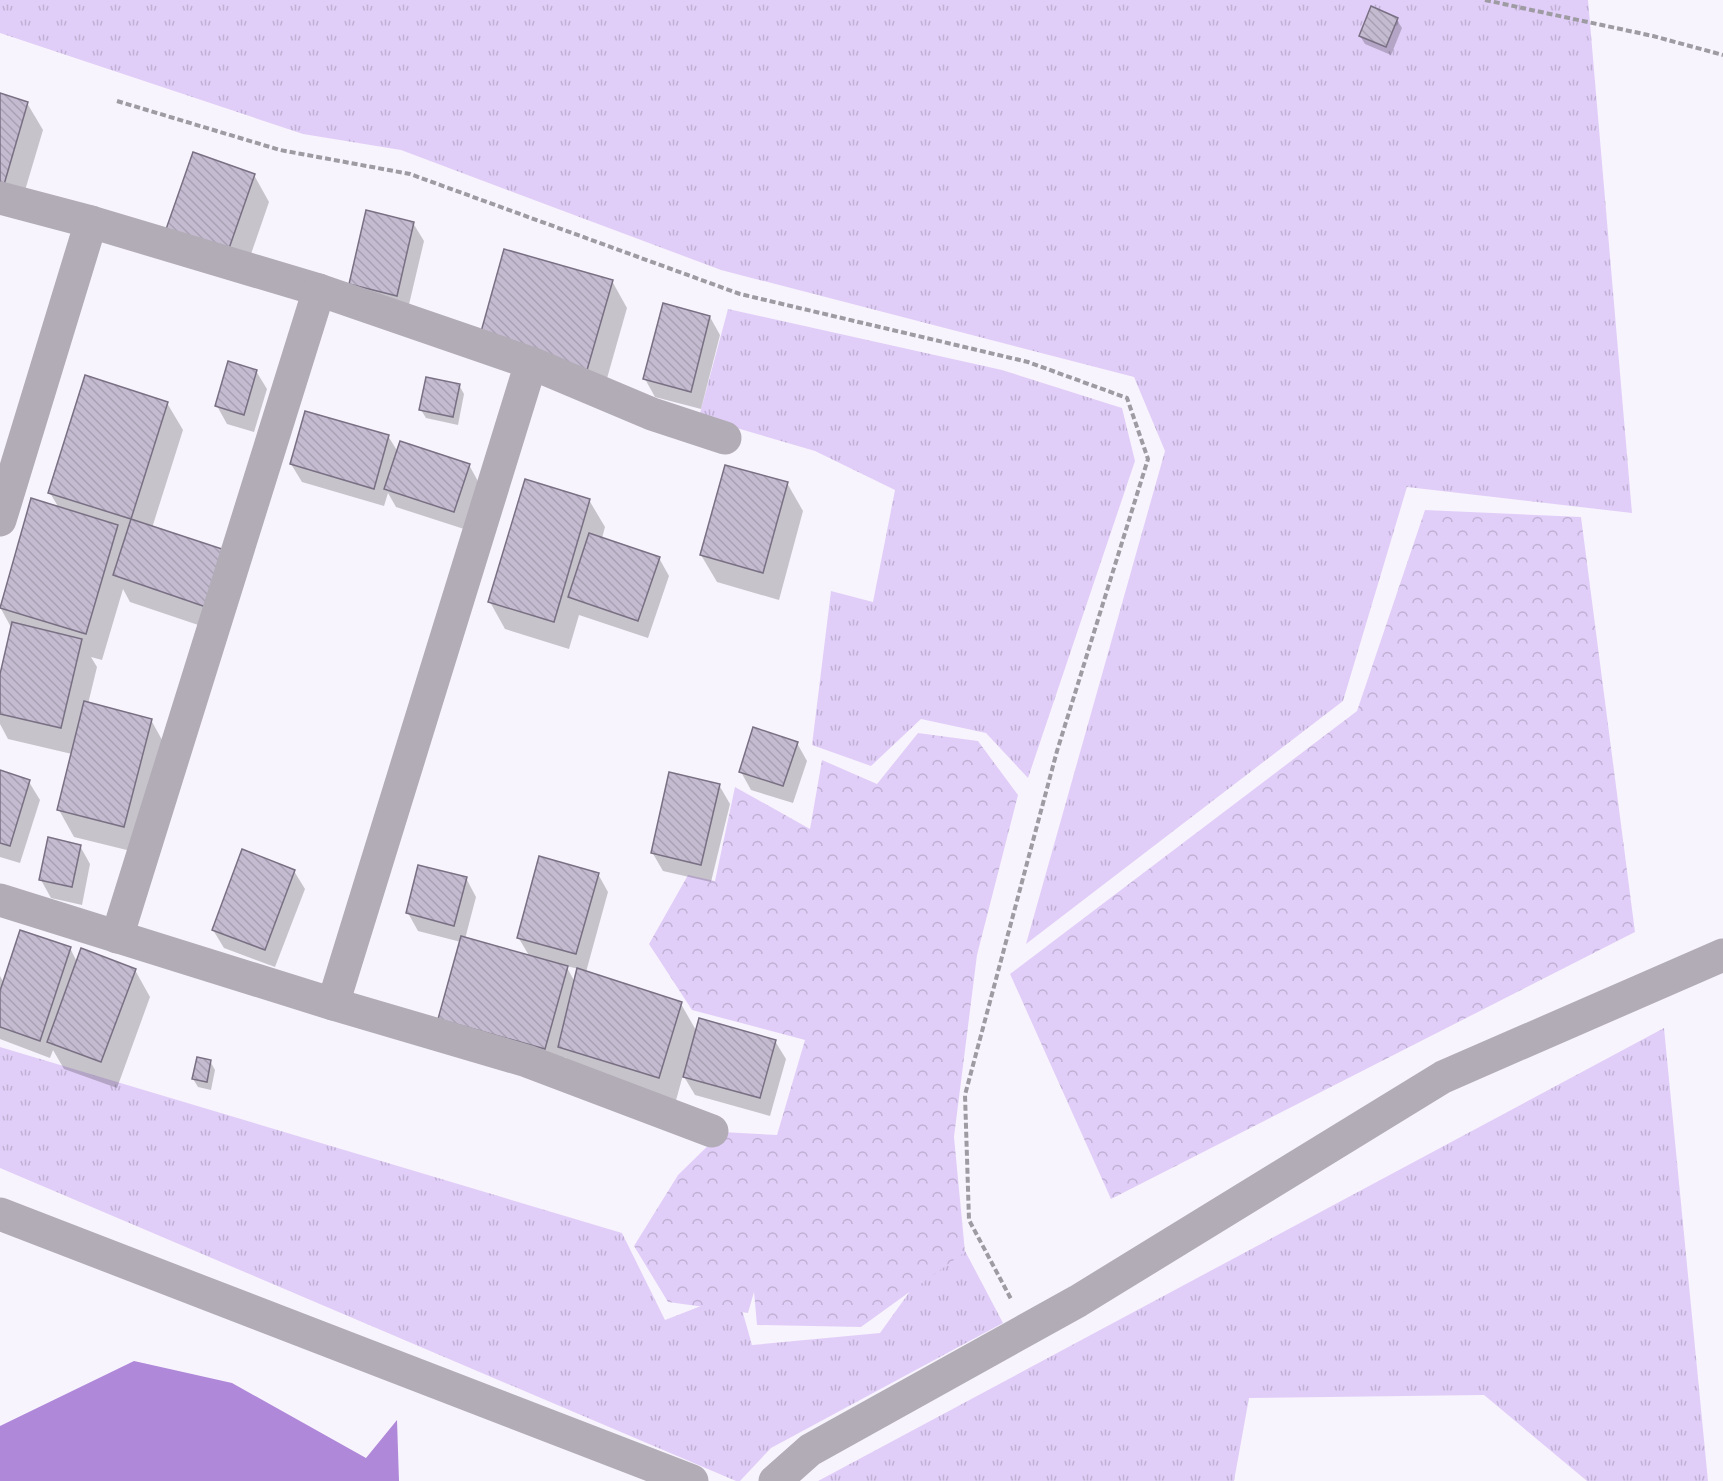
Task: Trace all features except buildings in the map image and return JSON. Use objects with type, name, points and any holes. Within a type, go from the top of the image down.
[{"type":"street","points":[[0,198],[91,222],[319,290],[531,363],[652,414],[725,438]]},
{"type":"street","points":[[0,520],[91,222]]},
{"type":"street","points":[[117,937],[319,290]]},
{"type":"street","points":[[333,1004],[531,363]]},
{"type":"street","points":[[0,900],[333,1004],[527,1061],[712,1131]]},
{"type":"street","points":[[775,1481],[810,1450],[1078,1301],[1443,1077],[1723,955]]},
{"type":"street","points":[[0,1214],[692,1481]]},
{"type":"path","points":[[1485,0],[1653,36],[1723,55]]},
{"type":"path","points":[[117,101],[280,150],[410,174],[740,294],[1028,362],[1127,398],[1148,459],[1057,751],[965,1095],[969,1220],[1027,1329]]},
{"type":"green space","points":[[0,0],[1588,0],[1632,513],[1407,487],[1343,701],[1026,944],[1165,451],[1134,377],[721,270],[401,150],[303,134],[0,33]]},
{"type":"green space","points":[[728,309],[1002,370],[1122,408],[1135,461],[1028,778],[986,733],[921,719],[871,766],[812,745],[831,591],[873,602],[895,490],[815,451],[699,417]]},
{"type":"green space","points":[[1425,510],[1581,517],[1635,932],[1111,1199],[1010,974],[1357,711]]},
{"type":"green space","points":[[918,733],[978,741],[1018,795],[977,955],[954,1137],[965,1252],[861,1327],[757,1325],[754,1292],[748,1313],[668,1302],[634,1246],[678,1175],[722,1132],[777,1135],[805,1040],[692,1010],[649,944],[688,875],[715,881],[735,787],[810,829],[822,760],[877,784]]},
{"type":"green space","points":[[1664,1028],[1708,1481],[1587,1481],[1484,1395],[1249,1398],[1234,1481],[818,1481]]},
{"type":"green space","points":[[0,1047],[622,1233],[665,1320],[737,1292],[752,1345],[880,1333],[954,1230],[1003,1323],[771,1448],[740,1481],[736,1481],[0,1168]]},
{"type":"shaded area","points":[[134,1361],[232,1383],[366,1458],[397,1420],[399,1481],[0,1481],[0,1426]]}]
